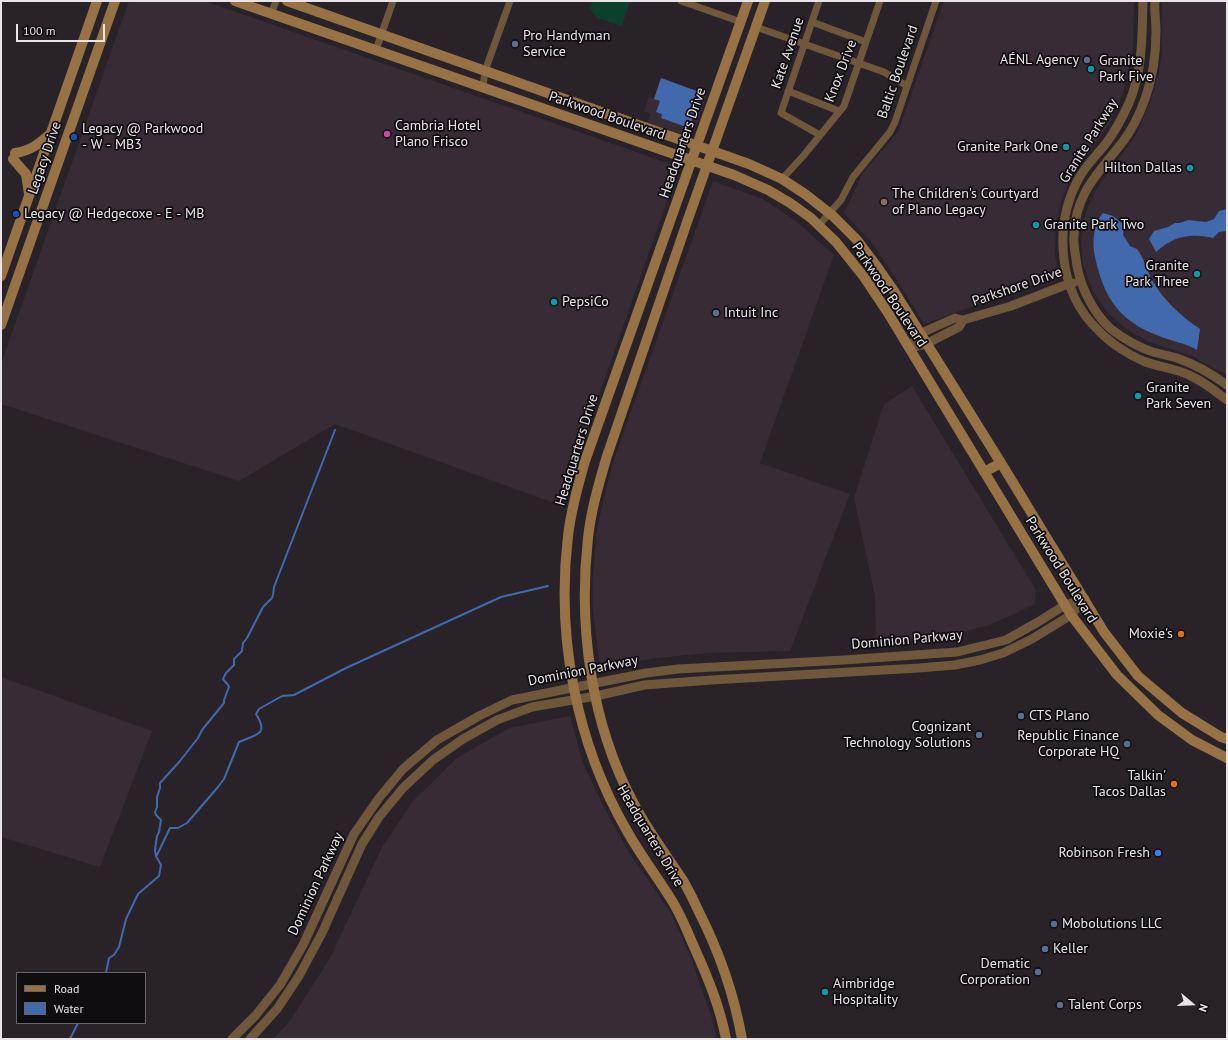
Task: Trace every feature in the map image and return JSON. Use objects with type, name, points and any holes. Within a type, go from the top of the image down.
[{"type":"main road","name":"Legacy Drive","points":[[1,276],[97,1]]},
{"type":"main road","name":"Legacy Drive","points":[[1,325],[115,1]]},
{"type":"main road","name":"Parkwood Boulevard","points":[[235,1],[734,175],[768,190],[794,206],[819,225],[836,242],[864,277],[892,319],[1071,615],[1117,675],[1158,715],[1192,740],[1227,758]]},
{"type":"main road","name":"Parkwood Boulevard","points":[[287,1],[749,164],[782,179],[805,194],[857,240],[892,288],[1104,632],[1138,676],[1186,715],[1221,737],[1227,739]]},
{"type":"main road","name":"Headquarters Drive","points":[[726,1039],[718,1006],[702,964],[674,904],[634,844],[617,814],[598,773],[585,733],[574,688],[568,646],[565,578],[568,534],[576,495],[593,437],[748,1]]},
{"type":"main road","name":"Headquarters Drive","points":[[742,1039],[736,1008],[729,984],[713,940],[685,883],[646,824],[627,791],[609,747],[593,683],[587,639],[585,568],[588,537],[597,489],[607,456],[765,1]]},
{"type":"main road","points":[[741,22],[756,27]]},
{"type":"main road","points":[[574,119],[580,104]]},
{"type":"main road","points":[[29,196],[26,174],[14,156],[37,146],[51,133]]},
{"type":"main road","points":[[984,472],[1001,463]]},
{"type":"main road","points":[[1177,729],[1186,715]]},
{"type":"main road","points":[[674,904],[690,893]]},
{"type":"street","points":[[271,14],[276,1]]},
{"type":"street","points":[[376,50],[393,1]]},
{"type":"street","points":[[478,86],[485,71],[510,1]]},
{"type":"street","points":[[681,1],[741,22]]},
{"type":"street","name":"Kate Avenue","points":[[819,1],[781,113],[820,135]]},
{"type":"street","name":"Knox Drive","points":[[782,179],[844,106],[880,1]]},
{"type":"street","name":"Baltic Boulevard","points":[[819,225],[840,200],[853,177],[890,132],[936,1]]},
{"type":"street","name":"Granite Parkway","points":[[1143,1],[1142,41],[1137,79],[1129,103],[1122,119],[1107,142],[1086,167],[1079,178],[1066,212],[1063,254],[1069,284],[1081,309],[1097,330],[1115,345],[1142,360],[1189,375],[1211,388],[1227,400]]},
{"type":"street","name":"Granite Parkway","points":[[1155,1],[1154,65],[1149,86],[1140,111],[1125,139],[1096,174],[1084,192],[1077,215],[1074,238],[1076,261],[1081,281],[1092,304],[1111,328],[1134,344],[1152,352],[1177,358],[1205,371],[1227,385]]},
{"type":"street","points":[[812,22],[866,42]]},
{"type":"street","points":[[756,27],[884,72],[907,86]]},
{"type":"street","points":[[1142,41],[1155,41]]},
{"type":"street","points":[[788,91],[839,111]]},
{"type":"street","points":[[1122,119],[1133,125]]},
{"type":"street","points":[[1074,188],[1084,192]]},
{"type":"street","name":"Parkshore Drive","points":[[909,348],[920,334],[955,318],[963,320],[1011,306],[1069,284],[1081,281]]},
{"type":"street","name":"Parkshore Drive","points":[[909,348],[926,344],[959,327],[963,320]]},
{"type":"street","points":[[1198,380],[1205,371]]},
{"type":"street","name":"Dominion Parkway","points":[[232,1039],[255,1016],[280,985],[303,945],[354,834],[379,798],[403,769],[437,740],[478,716],[512,700],[646,673],[678,669],[957,652],[1006,640],[1065,605],[1084,599]]},
{"type":"street","name":"Dominion Parkway","points":[[250,1039],[277,1009],[299,976],[322,933],[362,844],[379,817],[403,788],[433,760],[463,738],[497,720],[532,707],[577,700],[644,685],[955,665],[984,659],[1002,653],[1032,639],[1071,615],[1084,599]]},
{"type":"street","points":[[981,646],[984,659]]},
{"type":"street","points":[[728,666],[729,679]]},
{"type":"street","points":[[335,873],[347,877]]},
{"type":"street","points":[[280,985],[289,991]]},
{"type":"shaded area","points":[[129,1],[205,1],[679,167],[572,472],[565,507],[335,424],[239,481],[1,404],[1,364]]},
{"type":"shaded area","points":[[944,1],[1134,1],[1133,48],[1124,90],[1110,123],[1072,175],[1061,201],[1056,226],[1055,256],[1059,275],[924,324],[872,243],[844,213],[863,173],[898,132]]},
{"type":"shaded area","points":[[1162,1],[1227,1],[1227,375],[1192,356],[1147,341],[1126,329],[1107,312],[1093,291],[1083,265],[1081,240],[1086,212],[1095,191],[1136,135],[1151,100],[1162,53]]},
{"type":"shaded area","points":[[661,78],[707,94],[694,132],[689,137],[647,123],[651,114],[644,111],[649,97],[654,99]]},
{"type":"shaded area","points":[[713,181],[763,199],[796,221],[834,255],[760,463],[850,494],[790,651],[708,653],[658,658],[600,667],[593,609],[593,576],[597,528],[612,465]]},
{"type":"shaded area","points":[[912,386],[1036,590],[1035,604],[986,626],[955,634],[876,643],[875,596],[854,498],[884,404]]},
{"type":"shaded area","points":[[1,677],[152,731],[100,867],[1,837]]},
{"type":"shaded area","points":[[570,716],[583,763],[602,803],[628,851],[671,913],[691,958],[714,1024],[716,1039],[273,1039],[290,1021],[330,958],[382,847],[413,801],[457,758],[509,728]]},
{"type":"green space","points":[[593,1],[630,1],[622,26],[597,18],[590,9]]},
{"type":"water","points":[[661,78],[702,93],[689,128],[661,118],[662,114],[656,112],[660,101],[654,99]]},
{"type":"water","points":[[1227,209],[1227,231],[1219,232],[1213,238],[1197,236],[1183,237],[1169,242],[1156,252],[1149,239],[1154,231],[1188,220],[1206,222],[1214,219],[1219,211]]},
{"type":"water","points":[[1103,213],[1113,216],[1120,221],[1124,227],[1123,235],[1130,246],[1137,249],[1144,260],[1152,280],[1161,294],[1179,313],[1200,329],[1197,350],[1145,330],[1133,323],[1115,306],[1103,285],[1094,252],[1095,228]]},
{"type":"waterway","points":[[106,972],[109,958],[114,955],[119,947],[126,919],[138,894],[159,876],[161,865],[156,856],[155,850],[161,820],[155,812],[160,783],[180,761],[198,738],[202,730],[224,703],[229,687],[223,679],[226,673],[234,665],[234,659],[242,651],[243,643],[263,607],[272,598],[274,587],[335,430]]},
{"type":"waterway","points":[[157,855],[170,828],[178,828],[187,823],[224,779],[239,742],[259,733],[261,726],[256,714],[259,709],[282,696],[294,695],[346,668],[501,597],[548,586]]},
{"type":"waterway","points":[[70,1039],[78,1024]]},
{"type":"place","name":"Pro Handyman Service","points":[[515,44]]},
{"type":"place","name":"AÉNL Agency","points":[[1087,60]]},
{"type":"place","name":"Granite Park Five","points":[[1091,69]]},
{"type":"place","name":"Cambria Hotel Plano Frisco","points":[[387,134]]},
{"type":"place","name":"Legacy @ Parkwood - W - MB3","points":[[74,137]]},
{"type":"place","name":"Granite Park One","points":[[1066,147]]},
{"type":"place","name":"Hilton Dallas","points":[[1190,168]]},
{"type":"place","name":"The Children's Courtyard of Plano Legacy","points":[[884,202]]},
{"type":"place","name":"Legacy @ Hedgecoxe - E - MB","points":[[16,214]]},
{"type":"place","name":"Granite Park Two","points":[[1036,225]]},
{"type":"place","name":"Granite Park Three","points":[[1197,274]]},
{"type":"place","name":"PepsiCo","points":[[554,302]]},
{"type":"place","name":"Intuit Inc","points":[[716,313]]},
{"type":"place","name":"Granite Park Seven","points":[[1138,396]]},
{"type":"place","name":"Moxie's","points":[[1181,634]]},
{"type":"place","name":"CTS Plano","points":[[1021,716]]},
{"type":"place","name":"Cognizant Technology Solutions","points":[[979,735]]},
{"type":"place","name":"Republic Finance Corporate HQ","points":[[1127,744]]},
{"type":"place","name":"Talkin' Tacos Dallas","points":[[1174,784]]},
{"type":"place","name":"Robinson Fresh","points":[[1158,853]]},
{"type":"place","name":"Mobolutions LLC","points":[[1054,924]]},
{"type":"place","name":"Keller","points":[[1045,949]]},
{"type":"place","name":"Dematic Corporation","points":[[1038,972]]},
{"type":"place","name":"Aimbridge Hospitality","points":[[825,992]]},
{"type":"place","name":"Talent Corps","points":[[1060,1005]]}]
